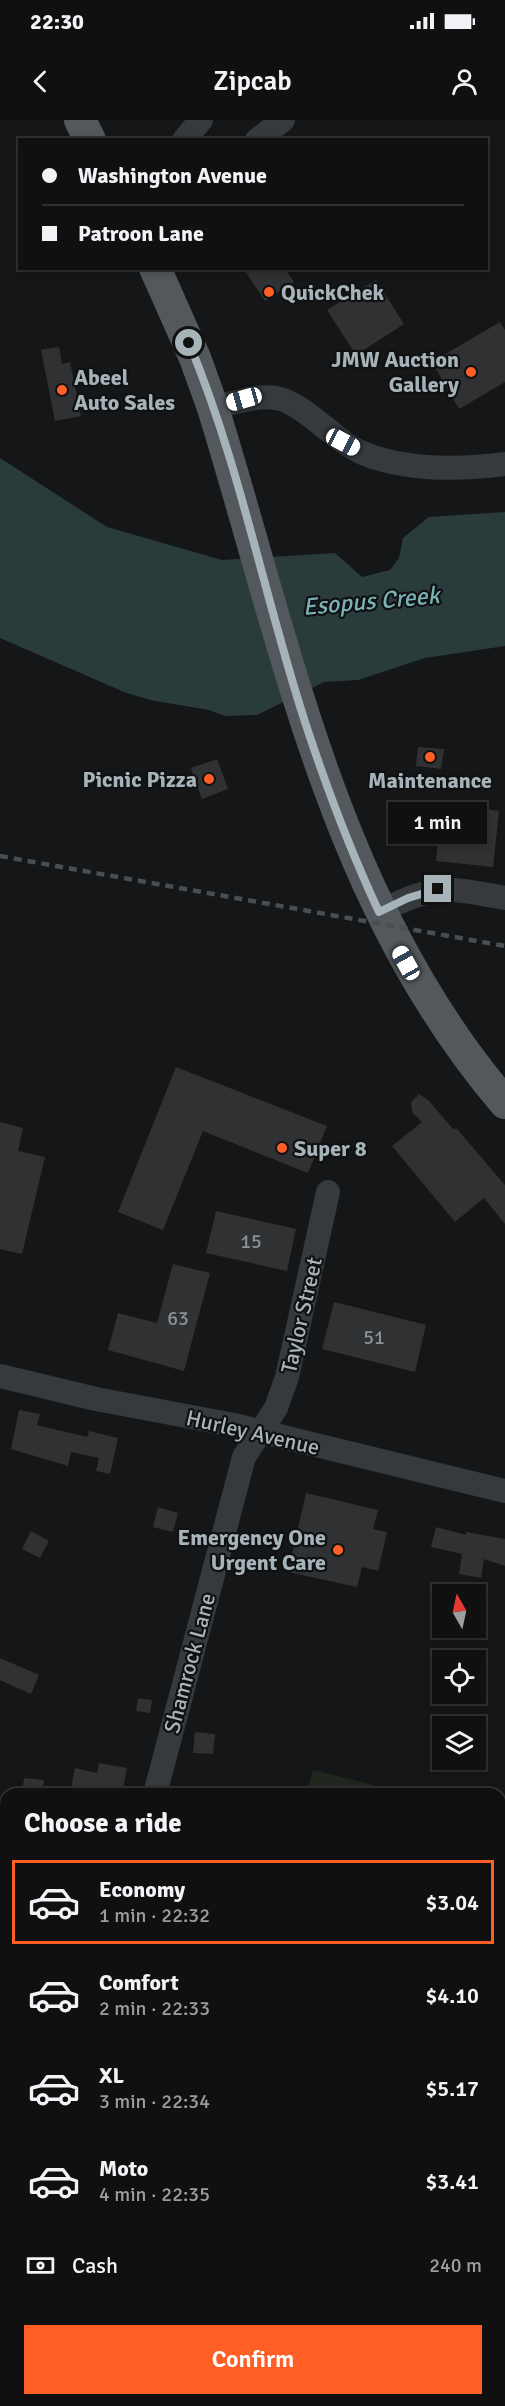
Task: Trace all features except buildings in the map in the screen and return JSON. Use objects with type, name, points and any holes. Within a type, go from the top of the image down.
[{"type":"main road","points":[[80,120],[89,138]]},
{"type":"main road","points":[[156,270],[195,358],[213,408],[305,723],[343,829],[379,912],[431,1006],[505,1103]]},
{"type":"street","points":[[260,138],[283,120]]},
{"type":"street","points":[[213,408],[244,399],[277,398],[292,404],[343,442],[364,454],[390,461],[451,468],[505,464]]},
{"type":"street","points":[[379,912],[408,898],[438,889],[454,889],[505,898]]},
{"type":"street","name":"Taylor Street","points":[[261,1432],[276,1408],[287,1377],[328,1192]]},
{"type":"street","name":"Hurley Avenue","points":[[0,1376],[96,1399],[261,1432],[505,1491]]},
{"type":"street","name":"Shamrock Lane","points":[[157,1788],[244,1457],[261,1432]]},
{"type":"shaded area","points":[[313,1770],[385,1788],[308,1788]]},
{"type":"water","name":"Esopus Creek","points":[[0,458],[107,527],[222,560],[335,553],[362,577],[390,570],[399,558],[403,538],[429,517],[505,512],[505,646],[425,658],[358,680],[324,682],[257,715],[225,716],[209,710],[150,700],[124,692],[0,638]]},
{"type":"railway","points":[[0,856],[505,946]]},
{"type":"place","name":"QuickChek","points":[[269,292]]},
{"type":"place","name":"JMW Auction Gallery","points":[[471,372]]},
{"type":"place","name":"Abeel Auto Sales","points":[[62,390]]},
{"type":"place","name":"Maintenance","points":[[430,757]]},
{"type":"place","name":"Picnic Pizza","points":[[209,779]]},
{"type":"place","name":"Super 8","points":[[282,1148]]},
{"type":"place","name":"Emergency One Urgent Care","points":[[338,1550]]},
{"type":"route","points":[[189,343],[213,408],[305,723],[343,829],[379,912],[422,892],[438,889]]}]
